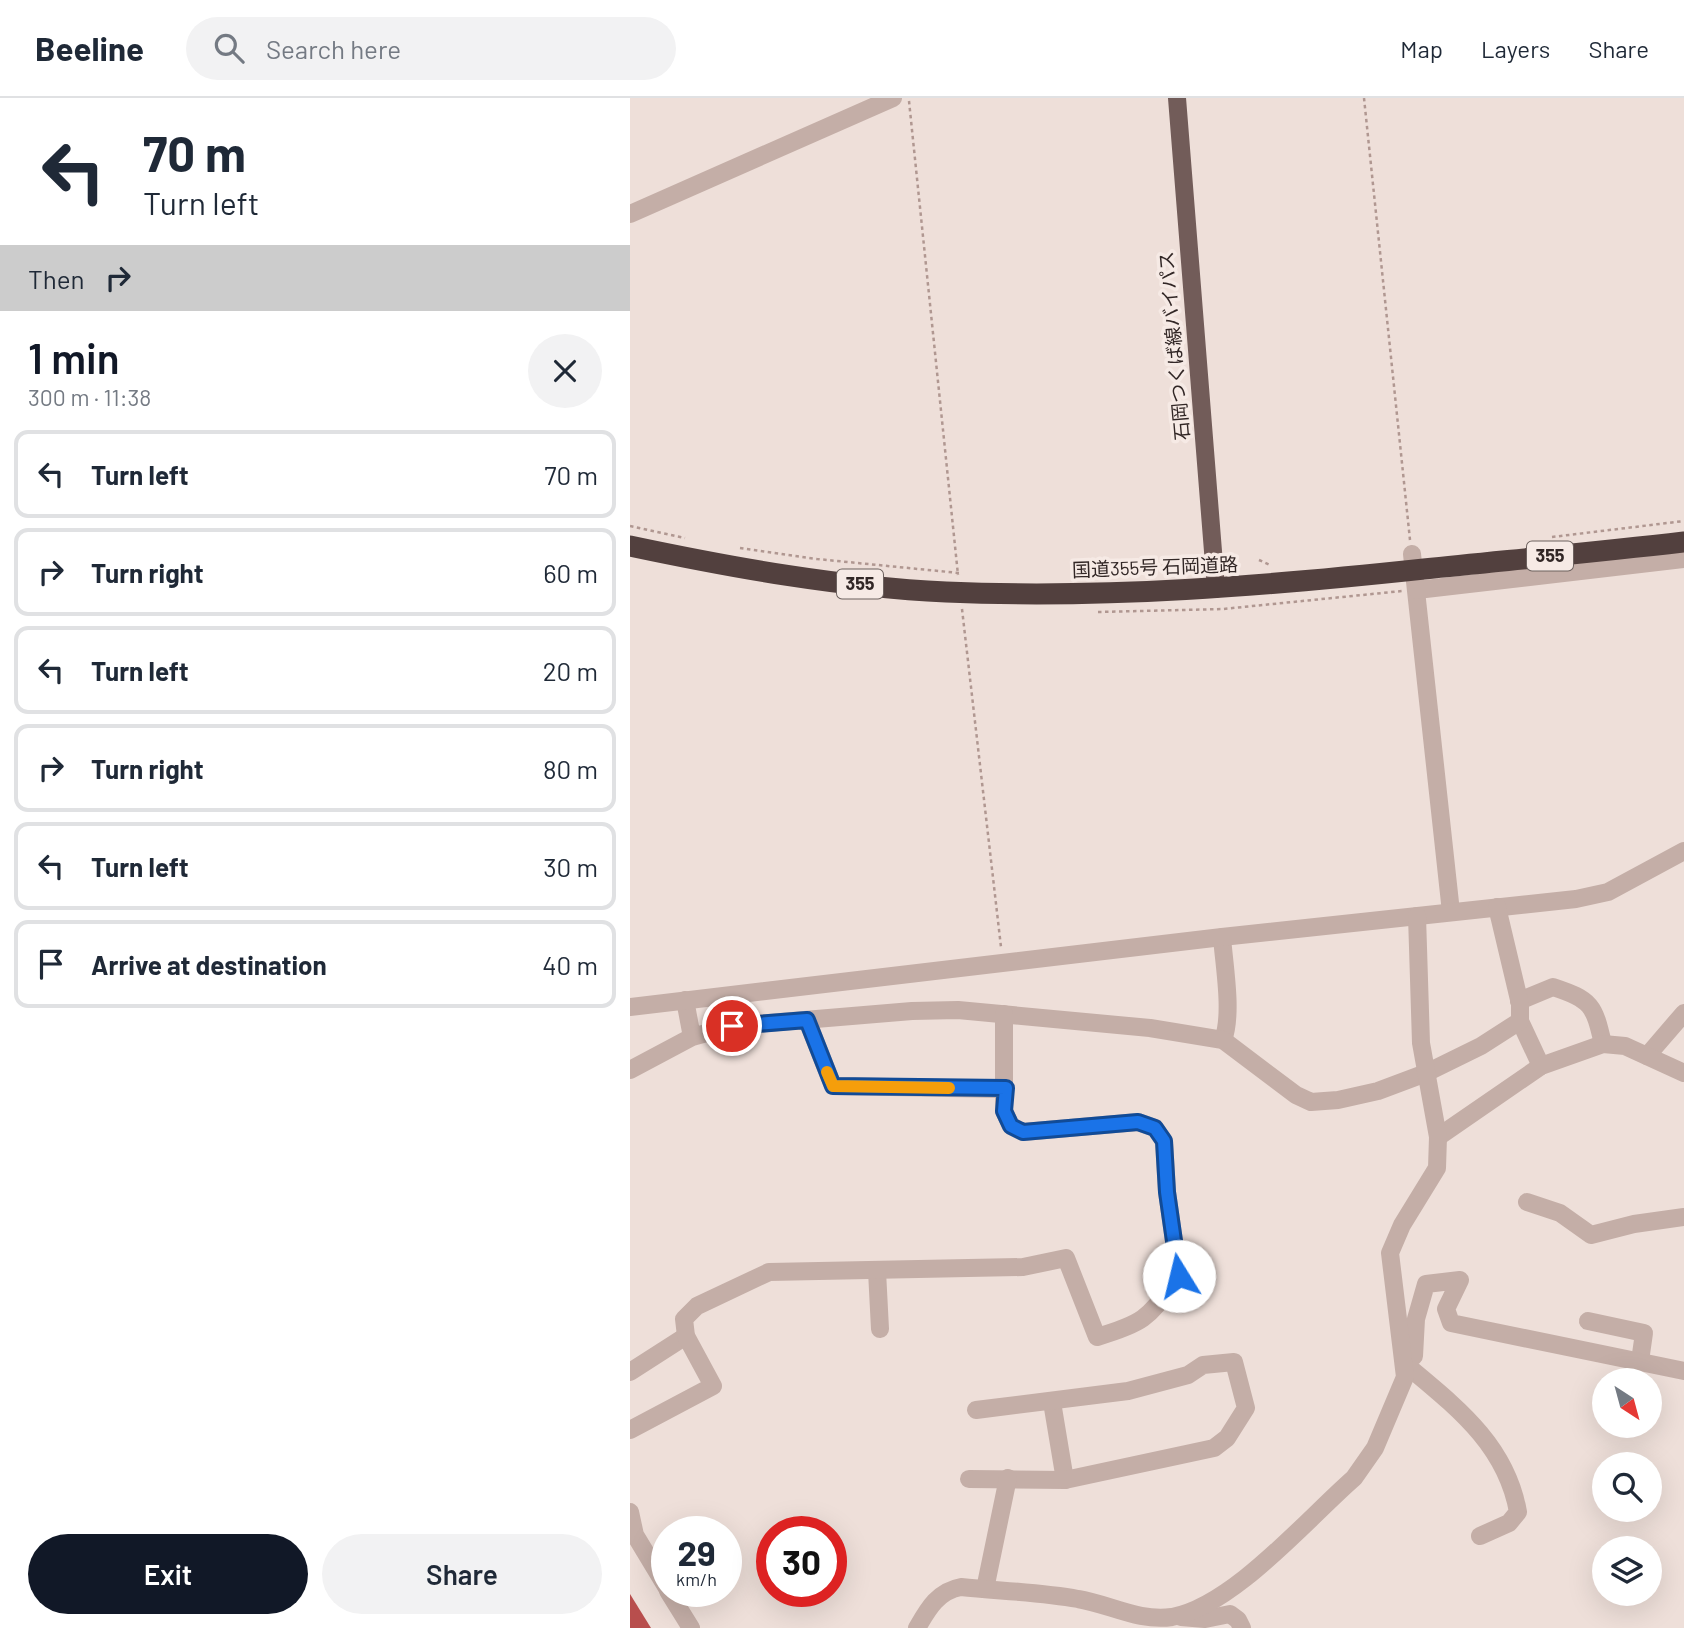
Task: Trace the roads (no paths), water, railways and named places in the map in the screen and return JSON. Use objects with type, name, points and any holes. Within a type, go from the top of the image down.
[{"type":"highway","name":"国道355号 石岡道路","points":[[630,546],[804,578],[960,583],[1092,594],[1216,589],[1684,542]]},
{"type":"main road","name":"石岡つくば線バイパス","points":[[1177,98],[1216,589]]},
{"type":"street","points":[[630,214],[893,98]]},
{"type":"street","points":[[1451,912],[1415,571],[1684,559]]},
{"type":"street","points":[[630,1006],[1602,894],[1684,851]]},
{"type":"street","points":[[1497,907],[1519,1000],[1520,1021],[1541,1066]]},
{"type":"street","points":[[1174,1616],[1209,1603],[1226,1592],[1354,1478],[1375,1448],[1405,1377],[1390,1253],[1402,1225],[1437,1168],[1438,1137],[1421,1043],[1417,916]]},
{"type":"street","points":[[1222,937],[1226,991],[1223,1040]]},
{"type":"street","points":[[1519,1000],[1553,987],[1584,1000],[1595,1010],[1603,1044]]},
{"type":"street","points":[[685,1000],[692,1037]]},
{"type":"street","points":[[630,1070],[692,1037],[732,1026],[912,1011],[958,1010],[1150,1028],[1223,1040],[1296,1095],[1311,1102],[1338,1100],[1378,1091],[1426,1073],[1481,1046],[1520,1021]]},
{"type":"street","points":[[1647,1056],[1684,1013]]},
{"type":"street","points":[[631,1427],[713,1387],[686,1336],[684,1319],[697,1306],[769,1272],[1023,1267],[1066,1258],[1097,1337],[1133,1327],[1150,1315],[1179,1276],[1167,1192],[1164,1141],[1155,1128],[1138,1122],[1023,1132],[1011,1126],[1004,1111],[1004,1014]]},
{"type":"street","points":[[807,1020],[833,1086],[1006,1088]]},
{"type":"street","points":[[1438,1137],[1541,1066],[1603,1044],[1625,1045],[1684,1073]]},
{"type":"street","points":[[1527,1202],[1560,1213],[1591,1235],[1634,1224],[1684,1217]]},
{"type":"street","points":[[877,1271],[880,1329]]},
{"type":"street","points":[[1405,1364],[1414,1356],[1416,1320],[1426,1284],[1460,1280],[1446,1309],[1451,1323],[1684,1371]]},
{"type":"street","points":[[1588,1321],[1644,1333],[1640,1362]]},
{"type":"street","points":[[630,1372],[686,1336]]},
{"type":"street","points":[[969,1479],[1065,1480],[1214,1448],[1227,1438],[1245,1408],[1234,1362],[1203,1365],[1188,1375],[1128,1391],[976,1410]]},
{"type":"street","points":[[1405,1364],[1453,1405],[1493,1448],[1514,1486],[1518,1512],[1509,1523],[1480,1536]]},
{"type":"street","points":[[1052,1402],[1065,1480]]},
{"type":"street","points":[[985,1589],[1008,1478]]},
{"type":"street","points":[[630,1511],[635,1535],[651,1561]]},
{"type":"street","points":[[917,1628],[932,1604],[947,1590],[961,1587],[1079,1599],[1154,1618],[1174,1616],[1205,1619],[1230,1614],[1242,1628]]},
{"type":"street","points":[[679,1607],[691,1628]]}]
